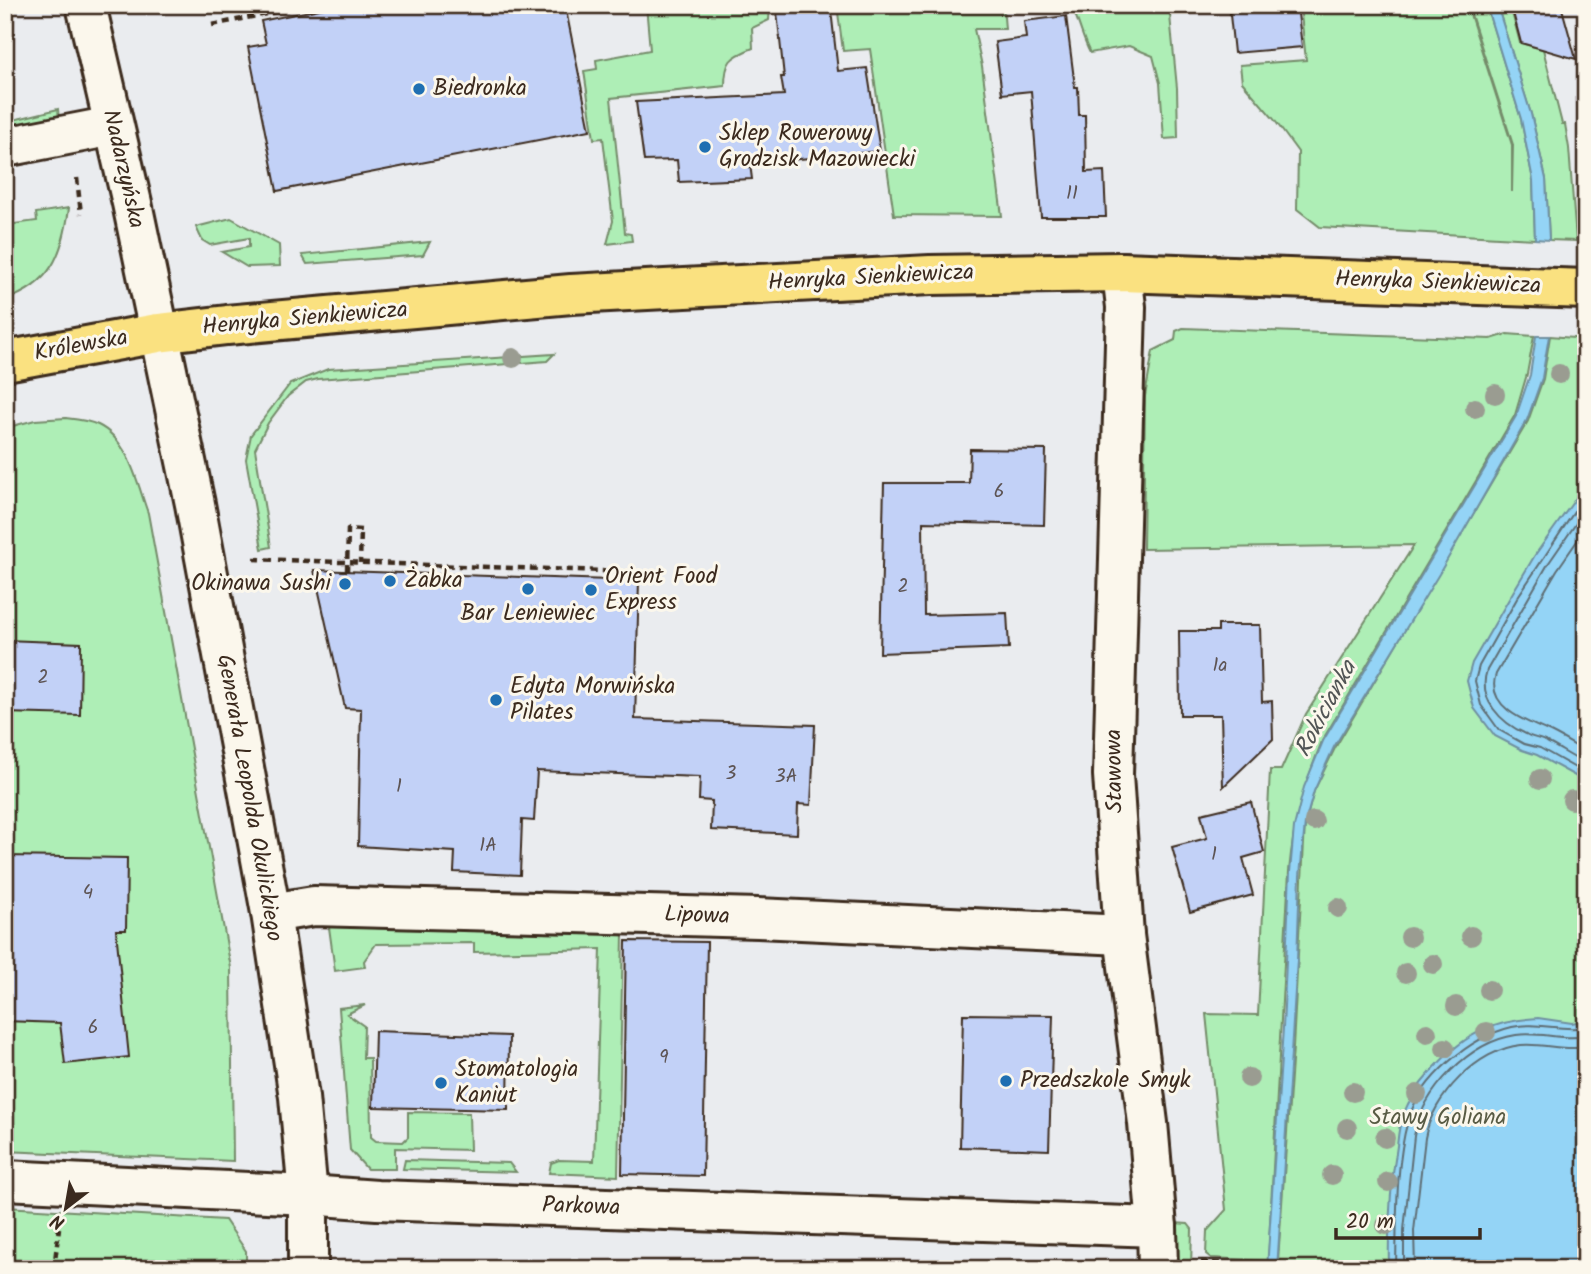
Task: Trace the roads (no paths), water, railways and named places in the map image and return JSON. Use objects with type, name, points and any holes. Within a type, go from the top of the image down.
[{"type":"main road","name":"Henryka Sienkiewicza","points":[[158,332],[571,294],[930,275],[1122,272],[1586,289]]},
{"type":"main road","name":"Królewska","points":[[5,361],[158,332]]},
{"type":"street","name":"Nadarzyńska","points":[[86,5],[132,203],[158,332]]},
{"type":"street","points":[[5,147],[113,126]]},
{"type":"street","name":"Stawowa","points":[[1122,272],[1126,307],[1113,775],[1124,935],[1148,1123],[1158,1269]]},
{"type":"street","name":"Generała Leopolda Okulickiego","points":[[158,332],[195,504],[271,913],[299,1097],[308,1195],[308,1269]]},
{"type":"street","name":"Lipowa","points":[[271,913],[314,905],[758,918],[1124,935]]},
{"type":"street","name":"Parkowa","points":[[5,1181],[377,1200],[1157,1227]]},
{"type":"water","points":[[1486,5],[1497,5],[1531,114],[1546,179],[1549,240],[1535,239],[1533,180],[1521,119]]},
{"type":"water","points":[[1536,336],[1549,336],[1542,378],[1527,420],[1439,574],[1334,747],[1314,791],[1305,823],[1300,876],[1277,1269],[1267,1269],[1290,872],[1294,827],[1304,787],[1323,741],[1516,416],[1530,375]]},
{"type":"water","points":[[1586,484],[1586,782],[1495,736],[1474,708],[1467,681],[1472,663],[1535,555]]},
{"type":"water","name":"Stawy Goliana","points":[[1538,1018],[1572,1023],[1586,1020],[1586,1269],[1389,1269],[1390,1208],[1405,1109],[1421,1083],[1465,1040],[1490,1027]]},
{"type":"place","name":"Biedronka","points":[[419,89]]},
{"type":"place","name":"Sklep Rowerowy Grodzisk Mazowiecki","points":[[705,147]]},
{"type":"place","name":"Żabka","points":[[390,581]]},
{"type":"place","name":"Okinawa Sushi","points":[[345,584]]},
{"type":"place","name":"Bar Leniewiec","points":[[528,589]]},
{"type":"place","name":"Orient Food Express","points":[[591,590]]},
{"type":"place","name":"Edyta Morwińska Pilates","points":[[496,700]]},
{"type":"place","name":"Przedszkole Smyk","points":[[1006,1081]]},
{"type":"place","name":"Stomatologia Kaniut","points":[[441,1083]]},
{"type":"water label","name":"Rokicianka","points":[[1326,709]]}]
